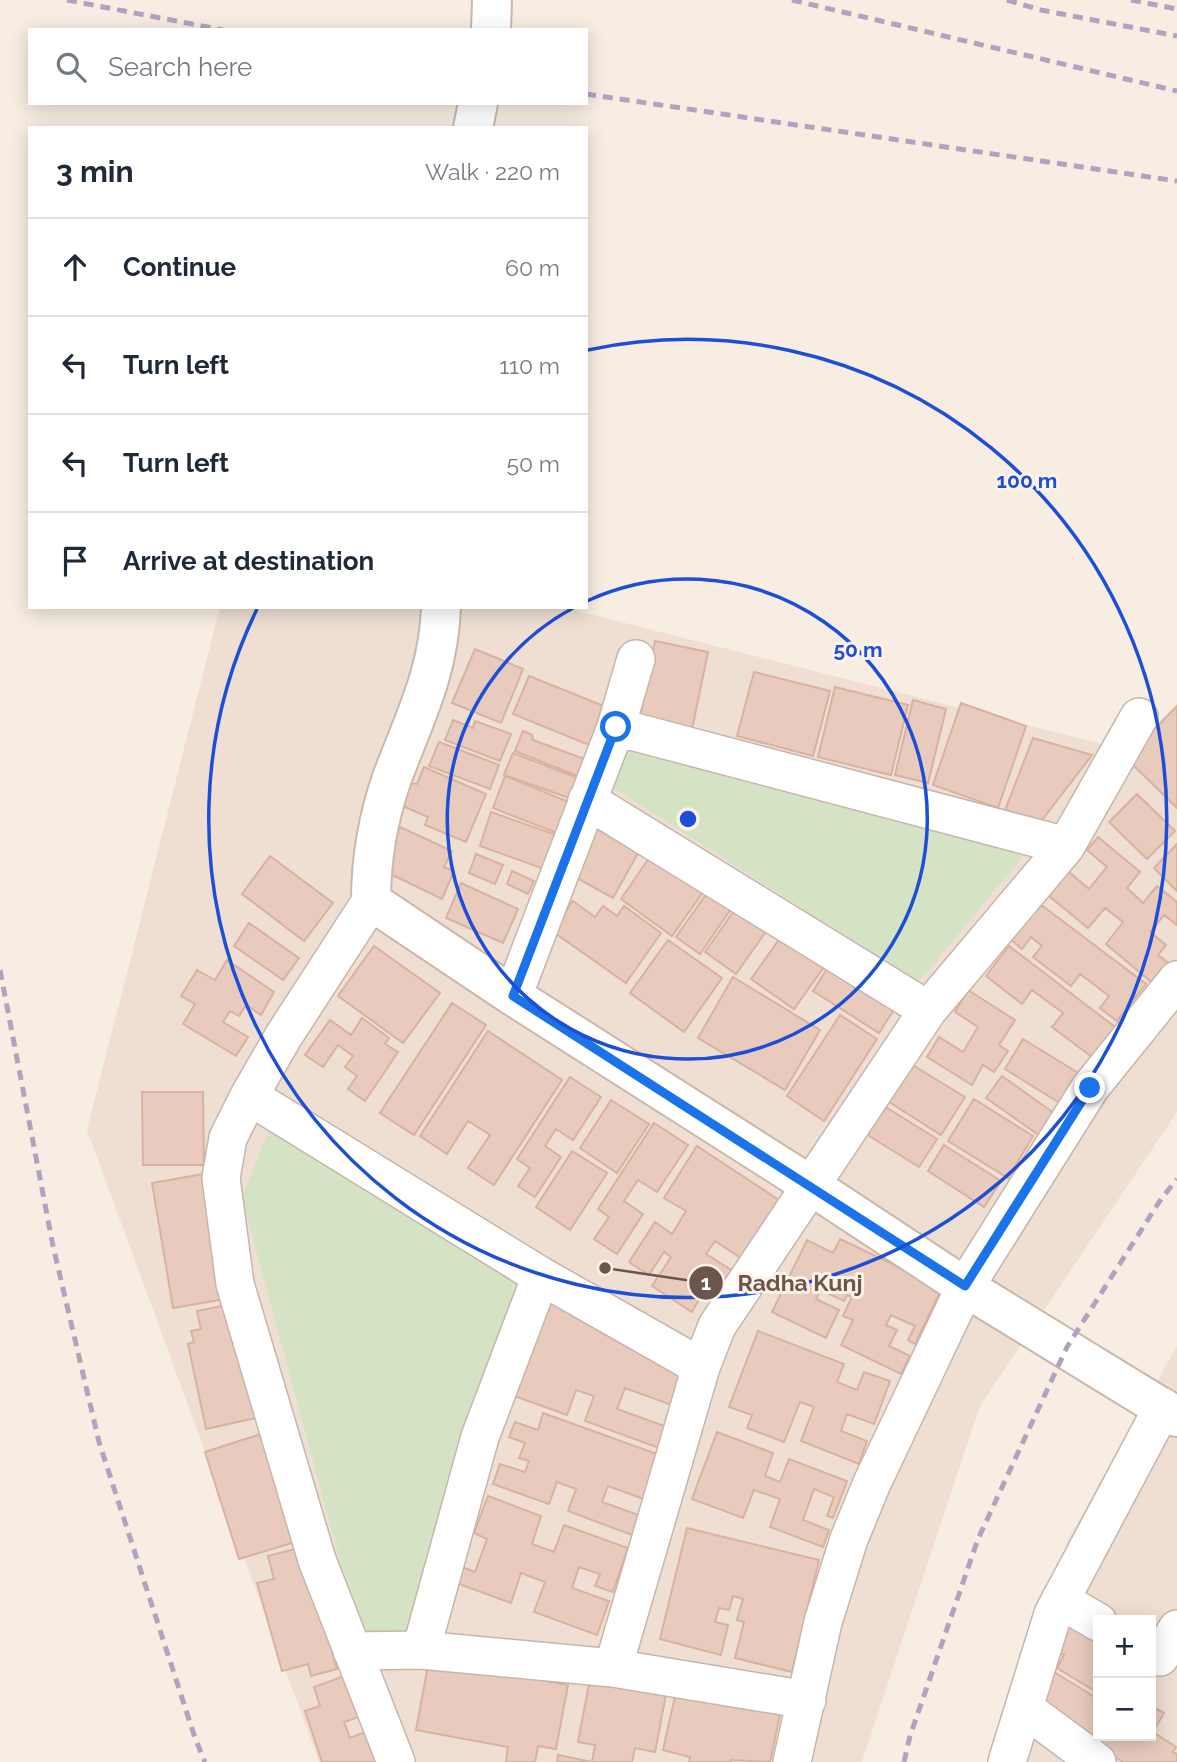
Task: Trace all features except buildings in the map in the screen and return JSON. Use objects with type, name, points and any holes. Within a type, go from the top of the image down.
[{"type":"street","points":[[491,28],[492,0]]},
{"type":"street","points":[[473,126],[478,105]]},
{"type":"street","points":[[396,1762],[317,1560],[235,1284],[220,1178],[229,1138],[249,1096],[283,1037],[371,901],[371,865],[375,840],[392,780],[424,700],[440,636],[441,609]]},
{"type":"street","points":[[513,996],[616,727],[636,659]]},
{"type":"street","points":[[612,1668],[701,1367],[717,1326],[928,1010],[1066,846],[1139,717]]},
{"type":"street","points":[[616,727],[1066,846]]},
{"type":"street","points":[[587,800],[928,1010]]},
{"type":"street","points":[[371,901],[513,996],[965,1286],[1170,1412],[1053,1614],[1007,1762]]},
{"type":"street","points":[[792,1762],[823,1622],[849,1539],[872,1483],[965,1286],[1090,1088],[1177,980]]},
{"type":"street","points":[[249,1096],[541,1276],[701,1367]]},
{"type":"street","points":[[421,1650],[480,1437],[541,1276]]},
{"type":"street","points":[[1060,1600],[1093,1619]]},
{"type":"street","points":[[352,1651],[421,1650],[612,1668],[807,1700]]},
{"type":"street","points":[[1024,1708],[1097,1762]]},
{"type":"shaded area","points":[[219,609],[570,609],[1177,763],[1177,1112],[980,1406],[862,1762],[319,1762],[87,1130]]},
{"type":"shaded area","points":[[1177,1346],[1177,1762],[1016,1762],[1066,1543]]},
{"type":"green space","points":[[616,748],[1024,855],[918,982],[606,783]]},
{"type":"green space","points":[[271,1124],[523,1274],[410,1639],[367,1632],[342,1568],[242,1198]]},
{"type":"railway","points":[[67,0],[213,28]]},
{"type":"railway","points":[[792,0],[1177,91]]},
{"type":"railway","points":[[1007,0],[1041,10],[1177,36]]},
{"type":"railway","points":[[1131,0],[1177,9]]},
{"type":"railway","points":[[588,94],[1177,181]]},
{"type":"railway","points":[[0,970],[53,1246],[99,1442],[205,1762]]},
{"type":"railway","points":[[904,1762],[910,1736],[978,1539],[1067,1347],[1161,1199],[1177,1179]]},
{"type":"place","name":"Radha Kunj","points":[[605,1268]]},
{"type":"route","points":[[616,727],[513,996],[965,1286],[1090,1088]]}]
